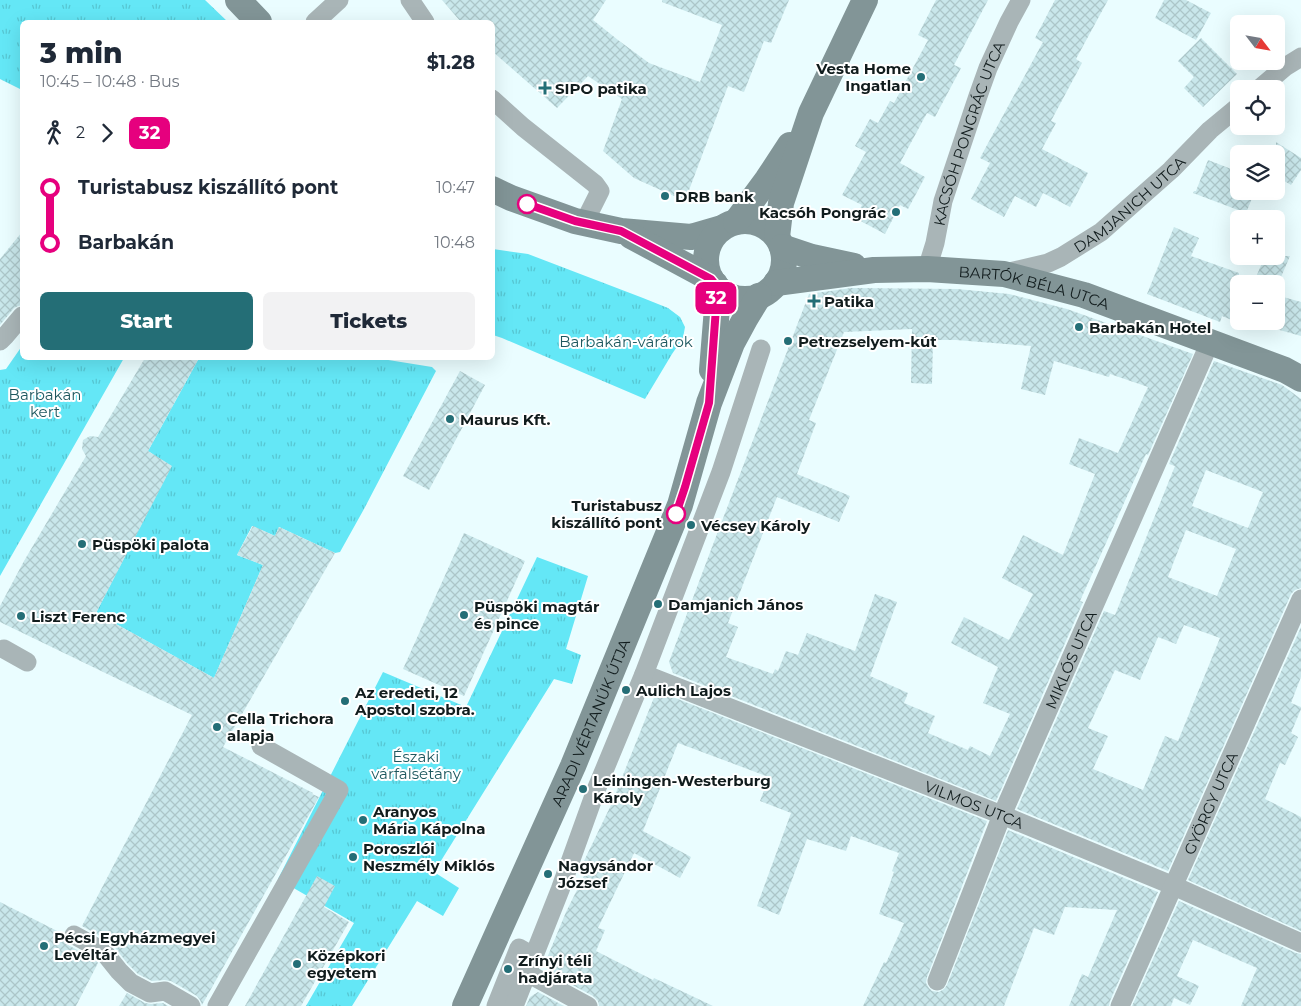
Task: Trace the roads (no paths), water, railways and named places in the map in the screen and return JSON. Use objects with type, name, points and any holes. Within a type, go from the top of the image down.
[{"type":"street","points":[[238,0],[257,20]]},
{"type":"street","points":[[317,20],[339,0]]},
{"type":"street","points":[[410,0],[424,20]]},
{"type":"street","points":[[621,231],[713,282],[724,293],[735,298],[747,299],[768,290],[782,272],[784,260],[780,242],[781,203],[811,113],[865,0]]},
{"type":"street","name":"KACSÓH PONGRÁC UTCA","points":[[927,269],[935,243],[943,201],[978,96],[988,68],[1009,22],[1022,0]]},
{"type":"street","points":[[1270,80],[1285,67],[1301,57]]},
{"type":"street","points":[[495,102],[523,127],[595,184],[600,191],[584,223]]},
{"type":"street","points":[[713,282],[707,268],[708,246],[714,236],[729,225],[767,180],[811,113]]},
{"type":"street","name":"DAMJANICH UTCA","points":[[1004,274],[1061,258],[1101,232],[1171,170],[1210,130],[1230,113]]},
{"type":"street","points":[[495,190],[584,223],[621,231],[692,237],[748,221],[759,223],[769,229],[780,242]]},
{"type":"street","name":"BARTÓK BÉLA UTCA","points":[[780,242],[812,257],[874,270]]},
{"type":"street","name":"BARTÓK BÉLA UTCA","points":[[768,290],[874,270],[927,269],[1004,274],[1084,296],[1286,370],[1301,379]]},
{"type":"street","name":"ARADI VÉRTANÚK ÚTJA","points":[[709,403],[716,308],[713,282]]},
{"type":"street","name":"ARADI VÉRTANÚK ÚTJA","points":[[466,1006],[569,776],[680,505],[709,403],[732,342],[744,319],[768,290]]},
{"type":"street","points":[[0,340],[20,318]]},
{"type":"street","name":"MIKLÓS UTCA","points":[[938,981],[1002,815],[1210,342]]},
{"type":"street","name":"ARADI VÉRTANÚK ÚTJA","points":[[514,1006],[560,890],[596,790],[644,674],[721,472],[760,348]]},
{"type":"street","points":[[701,433],[721,472]]},
{"type":"street","name":"GYÖRGY UTCA","points":[[1120,1006],[1301,599]]},
{"type":"street","points":[[1,648],[27,662]]},
{"type":"street","name":"VILMOS UTCA","points":[[644,674],[1002,815],[1174,886],[1301,943]]},
{"type":"street","points":[[217,1006],[340,790],[261,746]]},
{"type":"street","points":[[74,935],[103,950],[131,983],[150,993],[165,991],[191,1006]]},
{"type":"street","points":[[496,1006],[519,948],[530,964],[588,1006]]},
{"type":"place","name":"Vesta Home Ingatlan","points":[[921,77]]},
{"type":"place","name":"SIPO patika","points":[[545,88]]},
{"type":"place","name":"DRB bank","points":[[665,196]]},
{"type":"place","name":"Kacsóh Pongrác","points":[[896,212]]},
{"type":"place","name":"Patika","points":[[814,301]]},
{"type":"place","name":"Barbakán Hotel","points":[[1079,327]]},
{"type":"place","name":"Petrezselyem-kút","points":[[788,341]]},
{"type":"place","name":"Maurus Kft.","points":[[450,419]]},
{"type":"place","name":"Turistabusz kiszállító pont","points":[[676,514]]},
{"type":"place","name":"Vécsey Károly","points":[[691,525]]},
{"type":"place","name":"Püspöki palota","points":[[82,544]]},
{"type":"place","name":"Damjanich János","points":[[658,604]]},
{"type":"place","name":"Püspöki magtár és pince","points":[[464,615]]},
{"type":"place","name":"Liszt Ferenc","points":[[21,616]]},
{"type":"place","name":"Aulich Lajos","points":[[626,690]]},
{"type":"place","name":"Az eredeti, 12 Apostol szobra.","points":[[345,701]]},
{"type":"place","name":"Cella Trichora alapja","points":[[217,727]]},
{"type":"place","name":"Leiningen-Westerburg Károly","points":[[583,789]]},
{"type":"place","name":"Aranyos Mária Kápolna","points":[[363,820]]},
{"type":"place","name":"Poroszlói Neszmély Miklós","points":[[353,857]]},
{"type":"place","name":"Nagysándor József","points":[[548,874]]},
{"type":"place","name":"Pécsi Egyházmegyei Levéltár","points":[[44,946]]},
{"type":"place","name":"Középkori egyetem","points":[[297,964]]},
{"type":"place","name":"Zrínyi téli hadjárata","points":[[508,969]]},
{"type":"park label","name":"Barbakán-várárok","points":[[626,341]]},
{"type":"park label","name":"Barbakán kert","points":[[45,402]]},
{"type":"park label","name":"Északi várfalsétány","points":[[416,764]]}]
